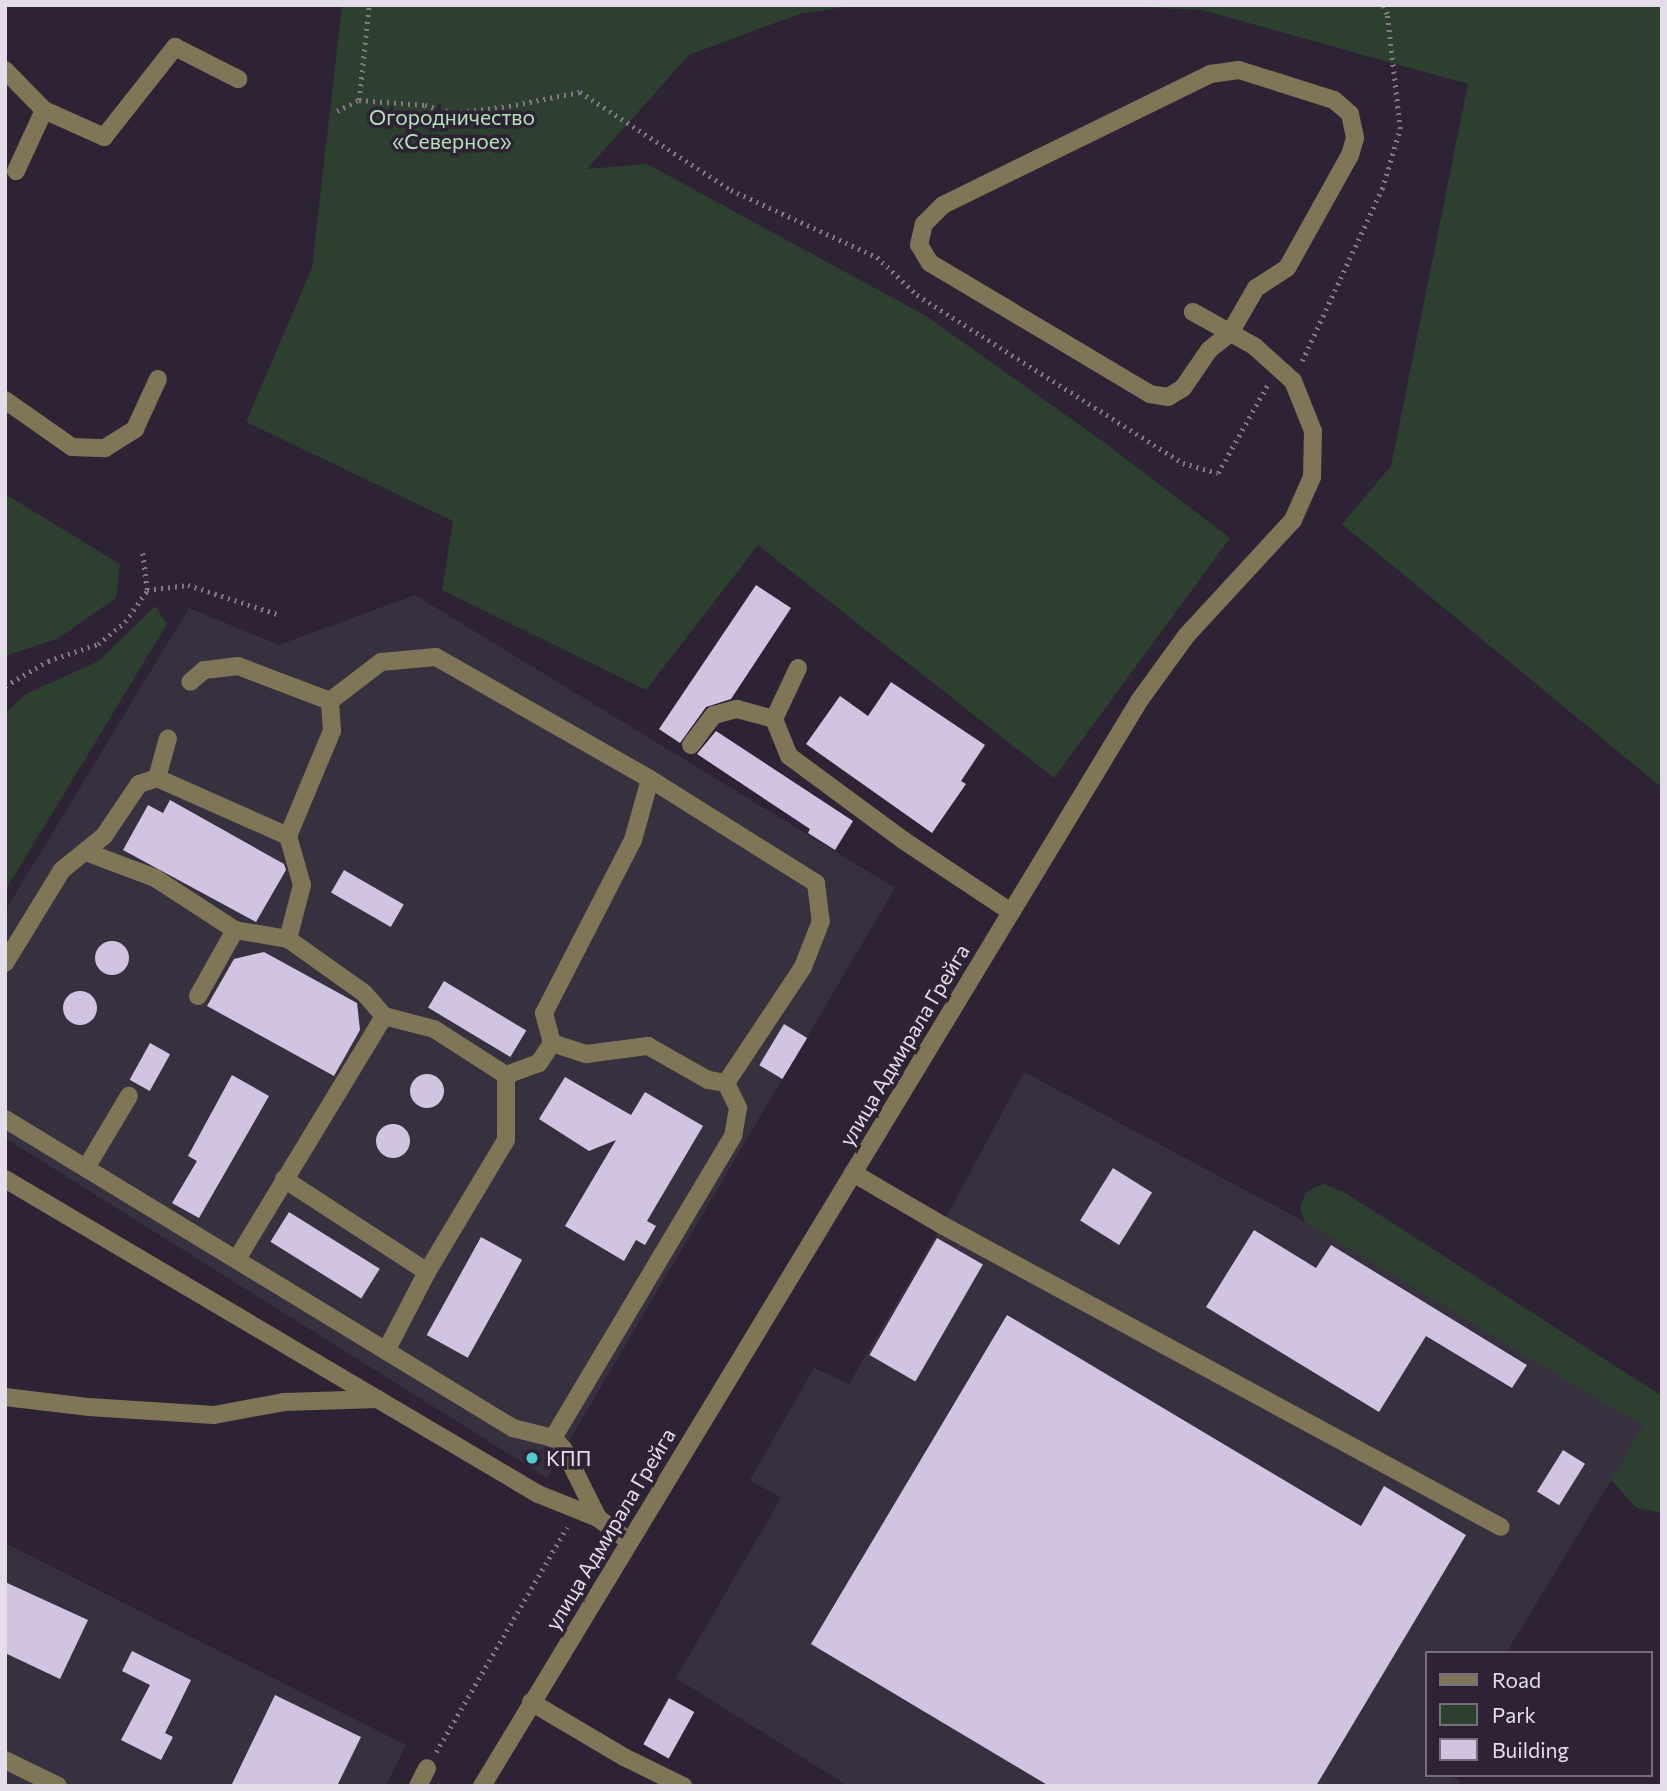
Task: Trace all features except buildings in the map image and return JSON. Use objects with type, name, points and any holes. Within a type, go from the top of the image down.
[{"type":"street","points":[[5,70],[44,110],[104,137],[174,47],[238,79]]},
{"type":"street","points":[[1239,70],[1334,100],[1350,114],[1355,138],[1350,155],[1287,268],[1256,288],[1230,333],[1209,350],[1183,388],[1168,397],[1150,394],[930,263],[919,245],[924,224],[943,205],[1210,74],[1239,70]]},
{"type":"street","points":[[16,171],[44,110]]},
{"type":"street","name":"улица Адмирала Грейга","points":[[482,1786],[1132,712],[1186,636],[1293,520],[1312,477],[1312,431],[1293,381],[1254,346],[1193,312]]},
{"type":"street","points":[[5,400],[72,447],[104,449],[135,429],[158,379]]},
{"type":"street","points":[[330,701],[381,662],[436,657],[650,779],[817,883],[821,921],[803,967],[726,1083]]},
{"type":"street","points":[[191,682],[204,670],[238,666],[330,701]]},
{"type":"street","points":[[798,668],[774,719],[789,756],[903,840],[1011,912]]},
{"type":"street","points":[[288,939],[302,885],[288,836],[332,731],[330,701]]},
{"type":"street","points":[[691,745],[714,715],[737,709],[774,719]]},
{"type":"street","points":[[157,778],[168,738]]},
{"type":"street","points":[[5,963],[62,870],[104,836],[139,783],[157,778],[288,836]]},
{"type":"street","points":[[506,1075],[539,1063],[552,1043],[544,1013],[633,840],[650,779]]},
{"type":"street","points":[[86,852],[155,878],[235,930],[288,939],[364,993],[384,1016],[434,1029],[506,1075]]},
{"type":"street","points":[[198,996],[235,930]]},
{"type":"street","points":[[237,1259],[384,1016]]},
{"type":"street","points":[[552,1043],[586,1054],[648,1046],[708,1080],[726,1083]]},
{"type":"street","points":[[386,1351],[427,1272],[506,1140],[506,1075]]},
{"type":"street","points":[[553,1438],[733,1136],[738,1108],[726,1083]]},
{"type":"street","points":[[86,1168],[129,1096]]},
{"type":"street","points":[[5,1119],[513,1428],[553,1438],[564,1450],[598,1518]]},
{"type":"street","points":[[853,1173],[942,1225],[1501,1527]]},
{"type":"street","points":[[5,1179],[538,1494],[598,1518],[629,1541]]},
{"type":"street","points":[[284,1180],[427,1272]]},
{"type":"street","points":[[5,1396],[89,1407],[214,1415],[284,1402],[378,1399]]},
{"type":"street","points":[[531,1702],[624,1757],[683,1786]]},
{"type":"street","points":[[5,1760],[58,1786]]},
{"type":"street","points":[[418,1786],[427,1769]]},
{"type":"path","points":[[359,100],[369,5]]},
{"type":"path","points":[[1293,381],[1381,189],[1400,130],[1387,14],[1382,5]]},
{"type":"path","points":[[337,111],[359,100],[425,106],[453,113],[509,106],[580,92],[731,190],[877,257],[916,295],[1183,463],[1218,473],[1278,367]]},
{"type":"path","points":[[5,686],[48,660],[98,644],[125,622],[147,590],[142,549]]},
{"type":"path","points":[[147,590],[188,584],[277,614]]},
{"type":"path","points":[[427,1769],[577,1511]]},
{"type":"shaded area","points":[[415,595],[895,888],[547,1478],[5,1138],[5,911],[189,608],[279,645]]},
{"type":"shaded area","points":[[1024,1072],[1305,1222],[1644,1426],[1507,1651],[1426,1651],[1426,1777],[1453,1777],[1460,1781],[1457,1786],[848,1786],[676,1678],[781,1498],[750,1480],[814,1368],[849,1384],[942,1225]]},
{"type":"shaded area","points":[[5,1543],[406,1745],[386,1786],[5,1786]]},
{"type":"green space","name":"Огородничество «Северное»","points":[[342,5],[858,5],[799,14],[689,55],[587,169],[647,164],[926,316],[1105,443],[1230,538],[1054,778],[758,545],[646,690],[442,590],[453,521],[246,422],[312,268]]},
{"type":"green space","points":[[1102,5],[1662,5],[1660,786],[1342,524],[1391,466],[1468,84],[1202,10]]},
{"type":"green space","points":[[5,494],[120,564],[116,598],[57,639],[5,656]]},
{"type":"green space","points":[[155,606],[167,624],[5,891],[5,713],[26,694],[99,661]]},
{"type":"green space","points":[[1323,1184],[1344,1192],[1662,1396],[1662,1513],[1637,1508],[1611,1480],[1643,1426],[1305,1222],[1300,1208],[1306,1192]]},
{"type":"place","name":"КПП","points":[[532,1458]]}]
